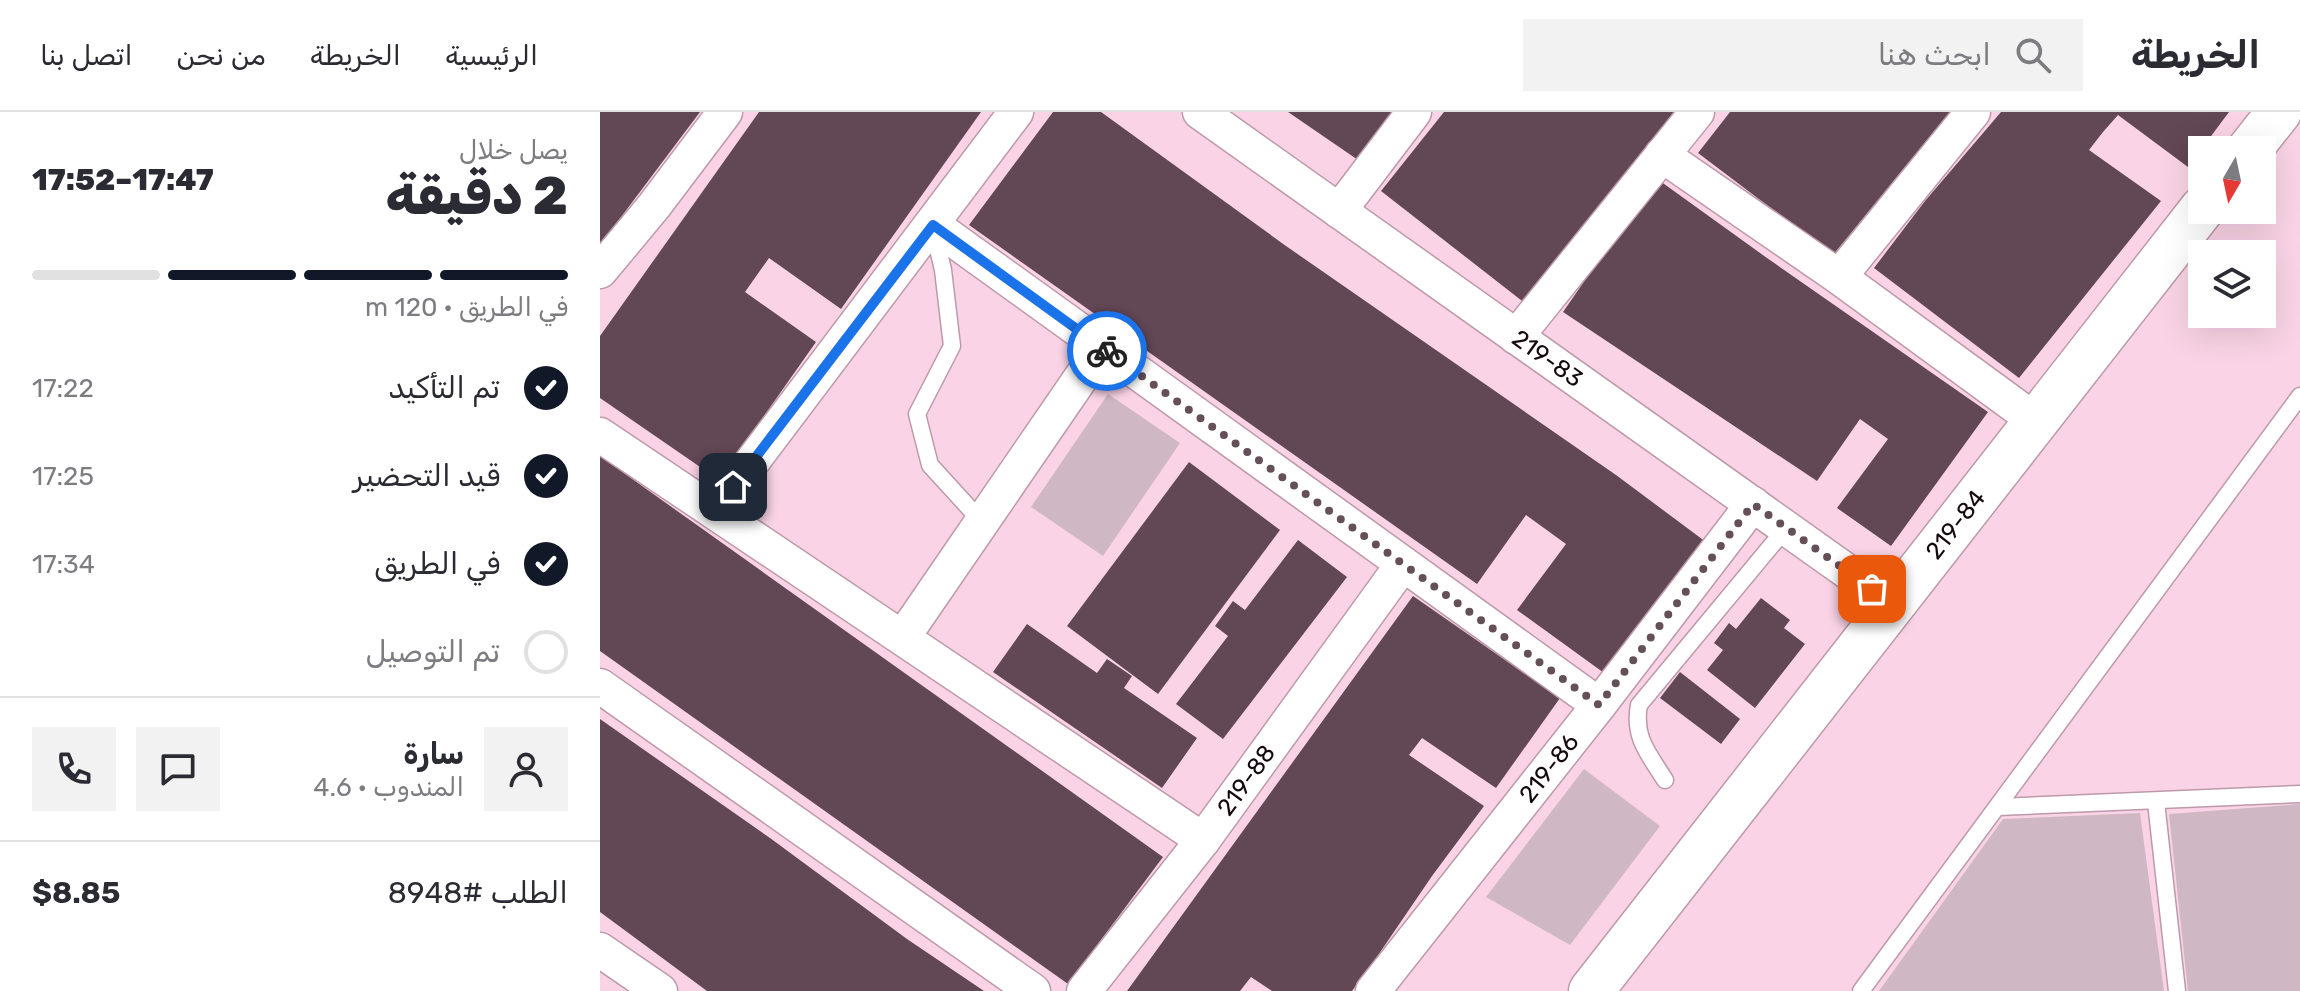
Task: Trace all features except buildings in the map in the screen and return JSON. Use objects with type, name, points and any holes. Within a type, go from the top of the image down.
[{"type":"street","points":[[600,271],[725,112]]},
{"type":"street","points":[[715,511],[1016,112]]},
{"type":"street","name":"219-83","points":[[1200,112],[1893,604]]},
{"type":"street","points":[[1339,211],[1414,112]]},
{"type":"street","points":[[1516,337],[1697,112]]},
{"type":"street","points":[[1839,277],[1973,112]]},
{"type":"street","points":[[2260,136],[2279,112]]},
{"type":"street","points":[[1662,155],[1839,277],[2036,421]]},
{"type":"street","name":"219-84","points":[[1591,991],[2190,224]]},
{"type":"street","points":[[933,225],[1599,705]]},
{"type":"street","points":[[903,637],[1102,347]]},
{"type":"street","points":[[600,435],[1203,840]]},
{"type":"street","name":"219-86","points":[[1373,991],[1753,504]]},
{"type":"street","name":"219-88","points":[[1084,991],[1203,840],[1403,564]]},
{"type":"street","points":[[600,686],[1033,991]]},
{"type":"street","points":[[605,965],[660,991]]},
{"type":"lane","points":[[933,225],[943,270],[952,346],[917,414],[930,465],[982,522]]},
{"type":"lane","points":[[1861,991],[2298,404]]},
{"type":"lane","points":[[1665,780],[1643,744],[1636,723],[1639,705],[1786,528]]},
{"type":"lane","points":[[1998,807],[2300,794]]},
{"type":"lane","points":[[2156,802],[2177,991]]},
{"type":"shaded area","points":[[1108,394],[1180,443],[1103,556],[1031,507]]},
{"type":"shaded area","points":[[1584,769],[1660,826],[1570,945],[1486,897]]},
{"type":"shaded area","points":[[2300,804],[2300,991],[2188,991],[2169,814]]},
{"type":"shaded area","points":[[2140,813],[2164,991],[1879,991],[2003,819]]},
{"type":"way so far","points":[[1107,351],[1599,705],[1753,504],[1872,589]]},
{"type":"route","points":[[733,487],[933,225],[1107,351]]}]
